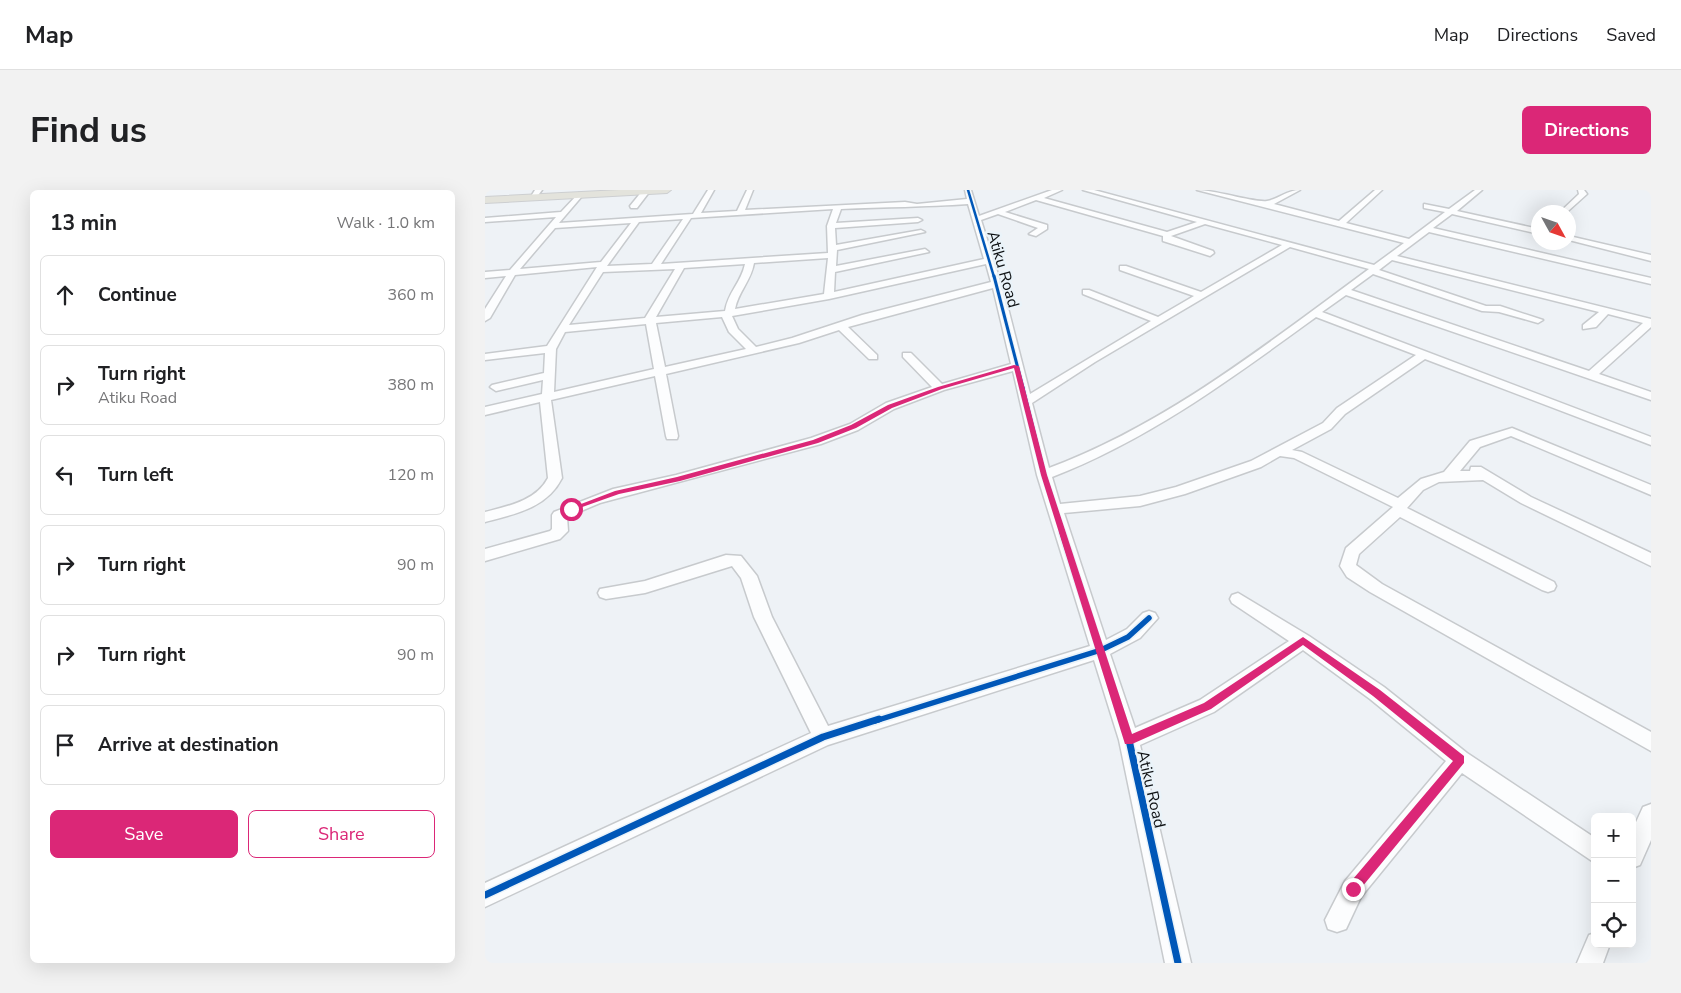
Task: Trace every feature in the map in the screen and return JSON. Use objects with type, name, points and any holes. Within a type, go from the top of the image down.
[{"type":"main road","points":[[485,199],[536,193],[635,190]]},
{"type":"main road","points":[[485,199],[667,190]]},
{"type":"street","points":[[655,267],[711,190]]},
{"type":"street","points":[[739,214],[750,190]]},
{"type":"street","name":"Atiku Road","points":[[968,190],[999,294],[1044,475],[1129,740],[1178,963]]},
{"type":"street","points":[[977,219],[1059,190]]},
{"type":"street","points":[[1086,190],[1374,269],[1485,309],[1500,309],[1538,320]]},
{"type":"street","points":[[1199,190],[1267,204],[1410,242]]},
{"type":"street","points":[[1267,204],[1297,190]]},
{"type":"street","points":[[1341,223],[1379,190]]},
{"type":"street","points":[[1044,475],[1117,446],[1215,386],[1393,256],[1479,190]]},
{"type":"street","points":[[1571,205],[1583,194],[1581,190]]},
{"type":"street","points":[[634,206],[646,191]]},
{"type":"street","points":[[486,313],[513,272],[579,195]]},
{"type":"street","points":[[1036,198],[1167,235],[1205,222]]},
{"type":"street","points":[[552,226],[837,207],[912,204],[917,206],[972,201]]},
{"type":"street","points":[[917,206],[923,252]]},
{"type":"street","points":[[1427,206],[1531,229]]},
{"type":"street","points":[[829,296],[833,251],[830,237],[831,226],[837,207]]},
{"type":"street","points":[[999,212],[1044,227],[1033,234]]},
{"type":"street","points":[[485,220],[562,214]]},
{"type":"street","points":[[831,226],[919,220]]},
{"type":"street","points":[[485,517],[520,507],[539,497],[552,486],[555,478],[547,397],[551,349],[561,328],[636,221]]},
{"type":"street","points":[[898,222],[898,230]]},
{"type":"street","points":[[1426,229],[1651,281]]},
{"type":"street","points":[[1167,235],[1166,239],[1210,252]]},
{"type":"street","points":[[1576,240],[1651,258]]},
{"type":"street","points":[[1025,403],[1091,360],[1288,245]]},
{"type":"street","points":[[485,275],[602,267],[681,266],[750,261],[833,251],[923,252],[988,261]]},
{"type":"street","points":[[831,270],[923,252]]},
{"type":"street","points":[[561,328],[728,314],[829,296],[923,252]]},
{"type":"street","points":[[1393,256],[1651,321]]},
{"type":"street","points":[[1393,256],[1651,321]]},
{"type":"street","points":[[750,261],[747,276],[732,297],[728,314],[733,330],[753,350]]},
{"type":"street","points":[[672,436],[650,320],[681,266]]},
{"type":"street","points":[[1123,268],[1201,295]]},
{"type":"street","points":[[1344,291],[1651,396]]},
{"type":"street","points":[[1086,292],[1158,320]]},
{"type":"street","points":[[485,411],[813,336],[866,317],[999,294]]},
{"type":"street","points":[[1587,327],[1592,325],[1606,311]]},
{"type":"street","points":[[1315,313],[1651,441]]},
{"type":"street","points":[[1591,375],[1651,321]]},
{"type":"street","points":[[841,326],[873,357]]},
{"type":"street","points":[[485,357],[551,349]]},
{"type":"street","points":[[907,354],[940,388]]},
{"type":"street","points":[[1055,509],[1140,501],[1180,491],[1256,464],[1278,452],[1295,449],[1327,426],[1341,411],[1423,355]]},
{"type":"street","points":[[559,515],[618,492],[687,477],[816,441],[854,427],[890,406],[940,388],[1016,366]]},
{"type":"street","points":[[496,387],[550,375]]},
{"type":"street","points":[[1450,474],[1475,444],[1512,432],[1651,490]]},
{"type":"street","points":[[1295,449],[1548,586]]},
{"type":"street","points":[[1461,461],[1526,500],[1651,560]]},
{"type":"street","points":[[1485,476],[1450,474],[1419,485],[1400,507],[1353,552],[1348,566],[1353,573],[1651,742]]},
{"type":"street","points":[[485,555],[555,535],[560,531],[559,515],[552,486]]},
{"type":"street","points":[[606,593],[645,587],[726,561],[735,560],[749,576],[763,617],[823,737]]},
{"type":"street","points":[[1238,599],[1303,641],[1377,693],[1461,760],[1591,849]]},
{"type":"street","points":[[485,895],[823,737],[1101,650],[1126,640],[1140,630],[1149,618]]},
{"type":"street","points":[[1129,740],[1207,706],[1303,641]]},
{"type":"street","points":[[1337,920],[1353,889],[1461,760]]},
{"type":"street","points":[[1636,848],[1651,815]]},
{"type":"street","points":[[1590,963],[1596,948]]},
{"type":"cycle path","points":[[968,190],[1001,300],[1044,475],[1129,740],[1178,963]]},
{"type":"cycle path","points":[[485,895],[823,737],[1101,650],[1128,637],[1149,618]]},
{"type":"route","points":[[571,509],[618,492],[715,470],[816,441],[854,427],[890,406],[940,388],[1016,366],[1044,475],[1129,740],[1207,706],[1303,641],[1377,693],[1461,760],[1353,889]]}]
